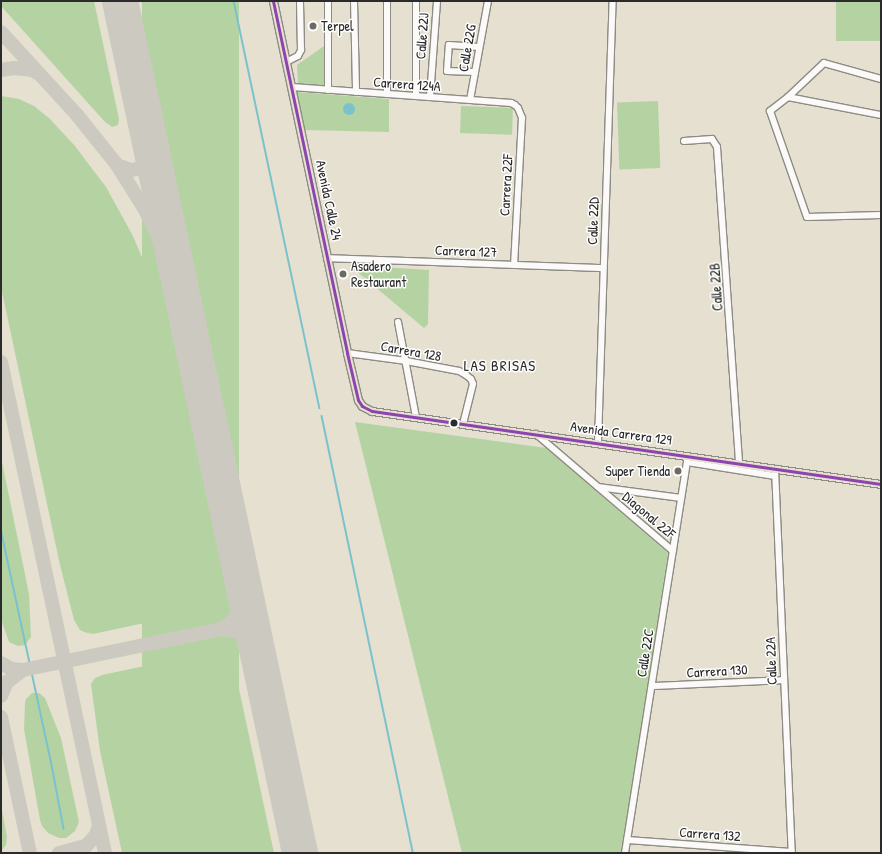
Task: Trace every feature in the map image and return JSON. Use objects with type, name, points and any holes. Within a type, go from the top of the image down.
[{"type":"main road","name":"Avenida Calle 24","points":[[273,1],[347,353],[360,404]]},
{"type":"main road","name":"Avenida Carrera 129","points":[[360,404],[372,411],[598,442],[688,459],[739,464],[775,472],[881,484]]},
{"type":"street","points":[[286,62],[298,56],[301,50],[300,1]]},
{"type":"street","points":[[328,1],[328,90]]},
{"type":"street","points":[[354,1],[356,92]]},
{"type":"street","points":[[387,1],[387,94]]},
{"type":"street","points":[[416,1],[416,96]]},
{"type":"street","name":"Calle 22J","points":[[430,97],[437,1]]},
{"type":"street","name":"Calle 22G","points":[[470,100],[488,1]]},
{"type":"street","name":"Calle 22D","points":[[598,442],[613,1]]},
{"type":"street","points":[[475,72],[447,71],[449,45],[480,47]]},
{"type":"street","points":[[881,79],[824,63],[788,97],[771,109],[770,113],[808,218],[835,215],[881,215]]},
{"type":"street","name":"Carrera 124A","points":[[292,87],[511,103],[518,108]]},
{"type":"street","points":[[788,97],[881,115]]},
{"type":"street","name":"Carrera 22F","points":[[514,265],[522,118],[518,108]]},
{"type":"street","name":"Calle 22B","points":[[684,141],[712,139],[718,147],[739,464]]},
{"type":"street","name":"Carrera 127","points":[[328,258],[603,268]]},
{"type":"street","points":[[398,322],[416,417]]},
{"type":"street","name":"Carrera 128","points":[[347,353],[406,361],[459,371],[469,377],[473,384],[463,424]]},
{"type":"street","name":"Diagonal 22F","points":[[536,434],[673,551]]},
{"type":"street","points":[[688,459],[775,472]]},
{"type":"street","name":"Calle 22C","points":[[625,853],[688,459]]},
{"type":"street","name":"Calle 22A","points":[[775,472],[783,680],[792,852]]},
{"type":"street","points":[[598,487],[681,498]]},
{"type":"street","name":"Carrera 130","points":[[652,686],[783,680]]},
{"type":"street","name":"Carrera 132","points":[[628,840],[792,852]]},
{"type":"green space","points":[[1,1],[94,1],[119,119],[118,125],[112,127],[105,122],[1,6]]},
{"type":"green space","points":[[142,1],[239,1],[239,853],[142,853]]},
{"type":"green space","points":[[836,1],[881,1],[881,41],[836,41]]},
{"type":"green space","points":[[324,46],[325,86],[298,84],[297,65]]},
{"type":"green space","points":[[297,92],[389,99],[389,132],[305,130]]},
{"type":"green space","points":[[1,96],[19,99],[34,106],[50,119],[75,146],[106,187],[133,236],[144,262],[158,302],[217,584],[216,598],[205,610],[93,634],[80,630],[74,620],[60,565],[1,287]]},
{"type":"green space","points":[[658,101],[660,168],[619,169],[617,102]]},
{"type":"green space","points":[[461,106],[513,108],[512,135],[460,133]]},
{"type":"green space","points":[[349,265],[429,270],[428,324],[424,328]]},
{"type":"green space","points":[[355,422],[546,448],[668,553],[622,853],[462,853]]},
{"type":"green space","points":[[1,457],[29,594],[31,637],[25,645],[18,646],[9,642],[1,619]]},
{"type":"green space","points":[[211,652],[225,656],[233,664],[235,670],[274,853],[122,853],[100,751],[91,684],[95,678],[102,675]]},
{"type":"green space","points":[[32,693],[39,693],[45,698],[61,738],[79,822],[75,831],[66,838],[59,838],[48,833],[42,826],[40,820],[24,729],[25,703],[26,699]]},
{"type":"green space","points":[[1,805],[7,837],[6,845],[1,851]]},
{"type":"water","points":[[347,103],[351,103],[355,109],[351,115],[347,115],[343,111],[343,107]]},
{"type":"waterway","points":[[234,1],[320,408]]},
{"type":"waterway","points":[[322,416],[413,853]]},
{"type":"waterway","points":[[1,529],[51,760],[64,829]]},
{"type":"taxiway","points":[[1,32],[77,115],[117,165],[144,208],[158,236],[182,294]]},
{"type":"taxiway","points":[[1,70],[14,68],[32,70],[39,74]]},
{"type":"taxiway","points":[[117,165],[131,170],[141,168],[147,162],[149,141]]},
{"type":"taxiway","points":[[1,362],[105,853]]},
{"type":"taxiway","points":[[23,670],[221,629],[229,624],[238,615],[244,591]]},
{"type":"taxiway","points":[[221,629],[235,631],[242,634],[253,644],[258,653]]},
{"type":"taxiway","points":[[1,663],[12,669],[23,670],[7,682],[1,696]]},
{"type":"taxiway","points":[[1,717],[30,853]]},
{"type":"taxiway","points":[[59,853],[86,846],[96,835],[99,825]]},
{"type":"runway","points":[[120,1],[300,853]]},
{"type":"transit line","points":[[273,1],[347,353],[358,400],[362,406],[372,411],[881,484]]},
{"type":"place","name":"Terpel","points":[[313,26]]},
{"type":"place","name":"Asadero Restaurant","points":[[343,274]]},
{"type":"place","name":"Super Tienda","points":[[678,471]]},
{"type":"district","name":"LAS BRISAS","points":[[500,366]]}]
